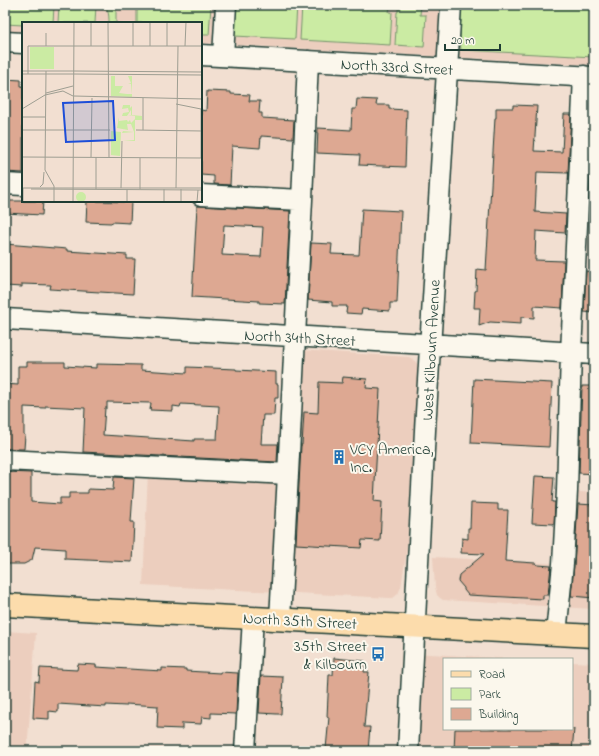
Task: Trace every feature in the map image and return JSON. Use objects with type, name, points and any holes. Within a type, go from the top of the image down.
[{"type":"main road","name":"North 35th Street","points":[[5,605],[594,636]]},
{"type":"street","points":[[223,56],[226,5]]},
{"type":"street","name":"West Kilbourn Avenue","points":[[408,751],[430,344],[451,5]]},
{"type":"street","points":[[5,42],[22,43]]},
{"type":"street","name":"North 33rd Street","points":[[202,55],[589,76]]},
{"type":"street","points":[[280,619],[308,61]]},
{"type":"street","points":[[556,634],[563,564],[567,491],[571,353],[586,216],[589,76]]},
{"type":"street","points":[[5,184],[22,185]]},
{"type":"street","points":[[202,195],[302,200]]},
{"type":"street","name":"North 34th Street","points":[[5,320],[594,354]]},
{"type":"street","points":[[5,460],[288,474]]},
{"type":"street","points":[[244,751],[253,618]]},
{"type":"shaded area","points":[[5,5],[594,5],[594,65],[202,43],[202,22],[22,22],[22,33],[5,32]]},
{"type":"shaded area","points":[[300,350],[409,357],[416,362],[418,366],[407,549],[401,587],[398,594],[393,598],[390,598],[143,585],[148,471],[211,480],[293,485]]},
{"type":"shaded area","points":[[567,491],[594,493],[594,609],[443,600],[437,595],[433,557],[563,564]]},
{"type":"shaded area","points":[[5,631],[36,633],[27,751],[5,751]]},
{"type":"shaded area","points":[[413,653],[498,658],[443,658],[443,730],[573,730],[573,662],[594,663],[594,751],[408,751]]},
{"type":"green space","points":[[5,5],[54,5],[53,22],[22,22],[22,25],[5,24]]},
{"type":"green space","points":[[59,5],[96,5],[95,22],[58,22]]},
{"type":"green space","points":[[101,5],[116,5],[116,22],[109,22],[109,14],[107,9],[101,9]]},
{"type":"green space","points":[[137,5],[211,5],[209,35],[202,35],[202,22],[137,22]]},
{"type":"green space","points":[[236,5],[297,5],[295,39],[234,36]]},
{"type":"green space","points":[[302,5],[388,6],[388,8],[390,8],[389,12],[392,12],[390,45],[300,40]]},
{"type":"green space","points":[[421,5],[420,15],[426,15],[424,47],[395,45],[397,12],[398,9],[401,9],[401,6]]},
{"type":"green space","points":[[477,5],[594,5],[594,57],[461,50],[461,11],[462,9],[476,10]]},
{"type":"building","points":[[5,79],[21,80],[22,173],[5,172]]},
{"type":"building","points":[[207,91],[231,92],[231,94],[250,95],[249,101],[260,101],[259,113],[262,113],[262,118],[294,120],[293,138],[261,136],[260,148],[232,146],[230,185],[214,184],[214,176],[202,175],[202,110],[206,111]]},
{"type":"building","points":[[357,99],[377,100],[376,105],[389,105],[389,109],[407,110],[405,167],[359,165],[360,155],[317,153],[318,128],[351,130],[352,109],[356,109]]},
{"type":"building","points":[[513,105],[537,106],[534,151],[562,152],[564,114],[571,114],[568,173],[537,172],[535,212],[566,214],[565,233],[536,231],[535,260],[564,261],[562,308],[534,306],[534,318],[521,317],[521,324],[490,322],[479,326],[480,308],[474,308],[475,291],[477,269],[486,270],[496,108],[513,108]]},
{"type":"building","points":[[594,116],[594,175],[591,174]]},
{"type":"building","points":[[5,201],[43,202],[42,215],[5,213]]},
{"type":"building","points":[[87,202],[131,202],[130,223],[86,222]]},
{"type":"building","points":[[197,206],[290,211],[285,304],[192,297]],"holes":[[[224,225],[263,227],[261,257],[222,255]]]},
{"type":"building","points":[[362,209],[401,211],[397,303],[390,303],[390,311],[362,309],[361,314],[346,313],[347,306],[332,306],[332,302],[308,300],[311,243],[332,244],[331,254],[359,255]]},
{"type":"building","points":[[5,244],[67,249],[67,251],[127,255],[127,259],[135,259],[133,294],[50,289],[51,285],[22,284],[22,287],[5,286]]},
{"type":"building","points":[[586,271],[594,272],[594,313],[584,312]]},
{"type":"building","points":[[27,362],[65,362],[65,366],[96,368],[96,364],[141,365],[141,370],[187,373],[187,367],[276,372],[278,398],[275,398],[274,415],[263,415],[261,444],[278,444],[277,462],[83,452],[85,408],[45,406],[45,408],[24,407],[24,449],[5,449],[5,384],[18,385],[18,366],[27,366]],"holes":[[[107,402],[151,403],[150,410],[173,411],[173,406],[180,407],[181,404],[219,406],[217,439],[194,439],[194,441],[103,435],[105,408],[107,408]]]},
{"type":"building","name":"VCY America, Inc.","points":[[343,377],[367,379],[366,388],[380,389],[374,501],[382,502],[380,541],[362,540],[361,548],[296,544],[304,412],[318,413],[319,382],[342,383]]},
{"type":"building","points":[[474,379],[552,383],[549,447],[471,443]]},
{"type":"building","points":[[582,386],[594,386],[594,474],[579,473]]},
{"type":"building","points":[[5,472],[31,473],[31,502],[60,504],[60,498],[69,498],[69,493],[88,493],[88,489],[113,490],[114,477],[134,478],[131,522],[134,522],[132,562],[65,559],[65,549],[35,547],[32,560],[24,564],[7,564],[9,529],[5,529]]},
{"type":"building","points":[[535,476],[554,477],[552,502],[555,502],[554,524],[532,523]]},
{"type":"building","points":[[471,503],[498,504],[498,510],[508,510],[505,561],[535,563],[538,565],[551,566],[548,595],[543,595],[543,599],[468,595],[464,590],[458,581],[459,575],[484,554],[461,553],[462,538],[468,539]]},
{"type":"building","points":[[578,504],[594,505],[594,598],[571,596]]},
{"type":"building","points":[[334,658],[365,661],[364,672],[369,672],[364,727],[370,727],[368,751],[332,751],[326,749],[329,717],[327,717],[329,675],[333,675]]},
{"type":"building","points":[[78,664],[96,665],[96,667],[162,671],[162,668],[186,669],[186,671],[238,673],[236,714],[211,713],[211,718],[202,717],[201,724],[182,723],[182,729],[157,728],[158,706],[126,704],[126,706],[106,705],[106,707],[58,704],[58,712],[49,711],[49,719],[33,718],[35,681],[39,682],[40,668],[77,670]]},
{"type":"building","points":[[261,676],[283,677],[281,714],[259,713]]},
{"type":"building","points":[[574,729],[572,751],[454,751],[455,730]]},
{"type":"place","name":"VCY America, Inc.","points":[[339,457]]},
{"type":"place","name":"35th Street & Kilbourn","points":[[378,654]]}]
